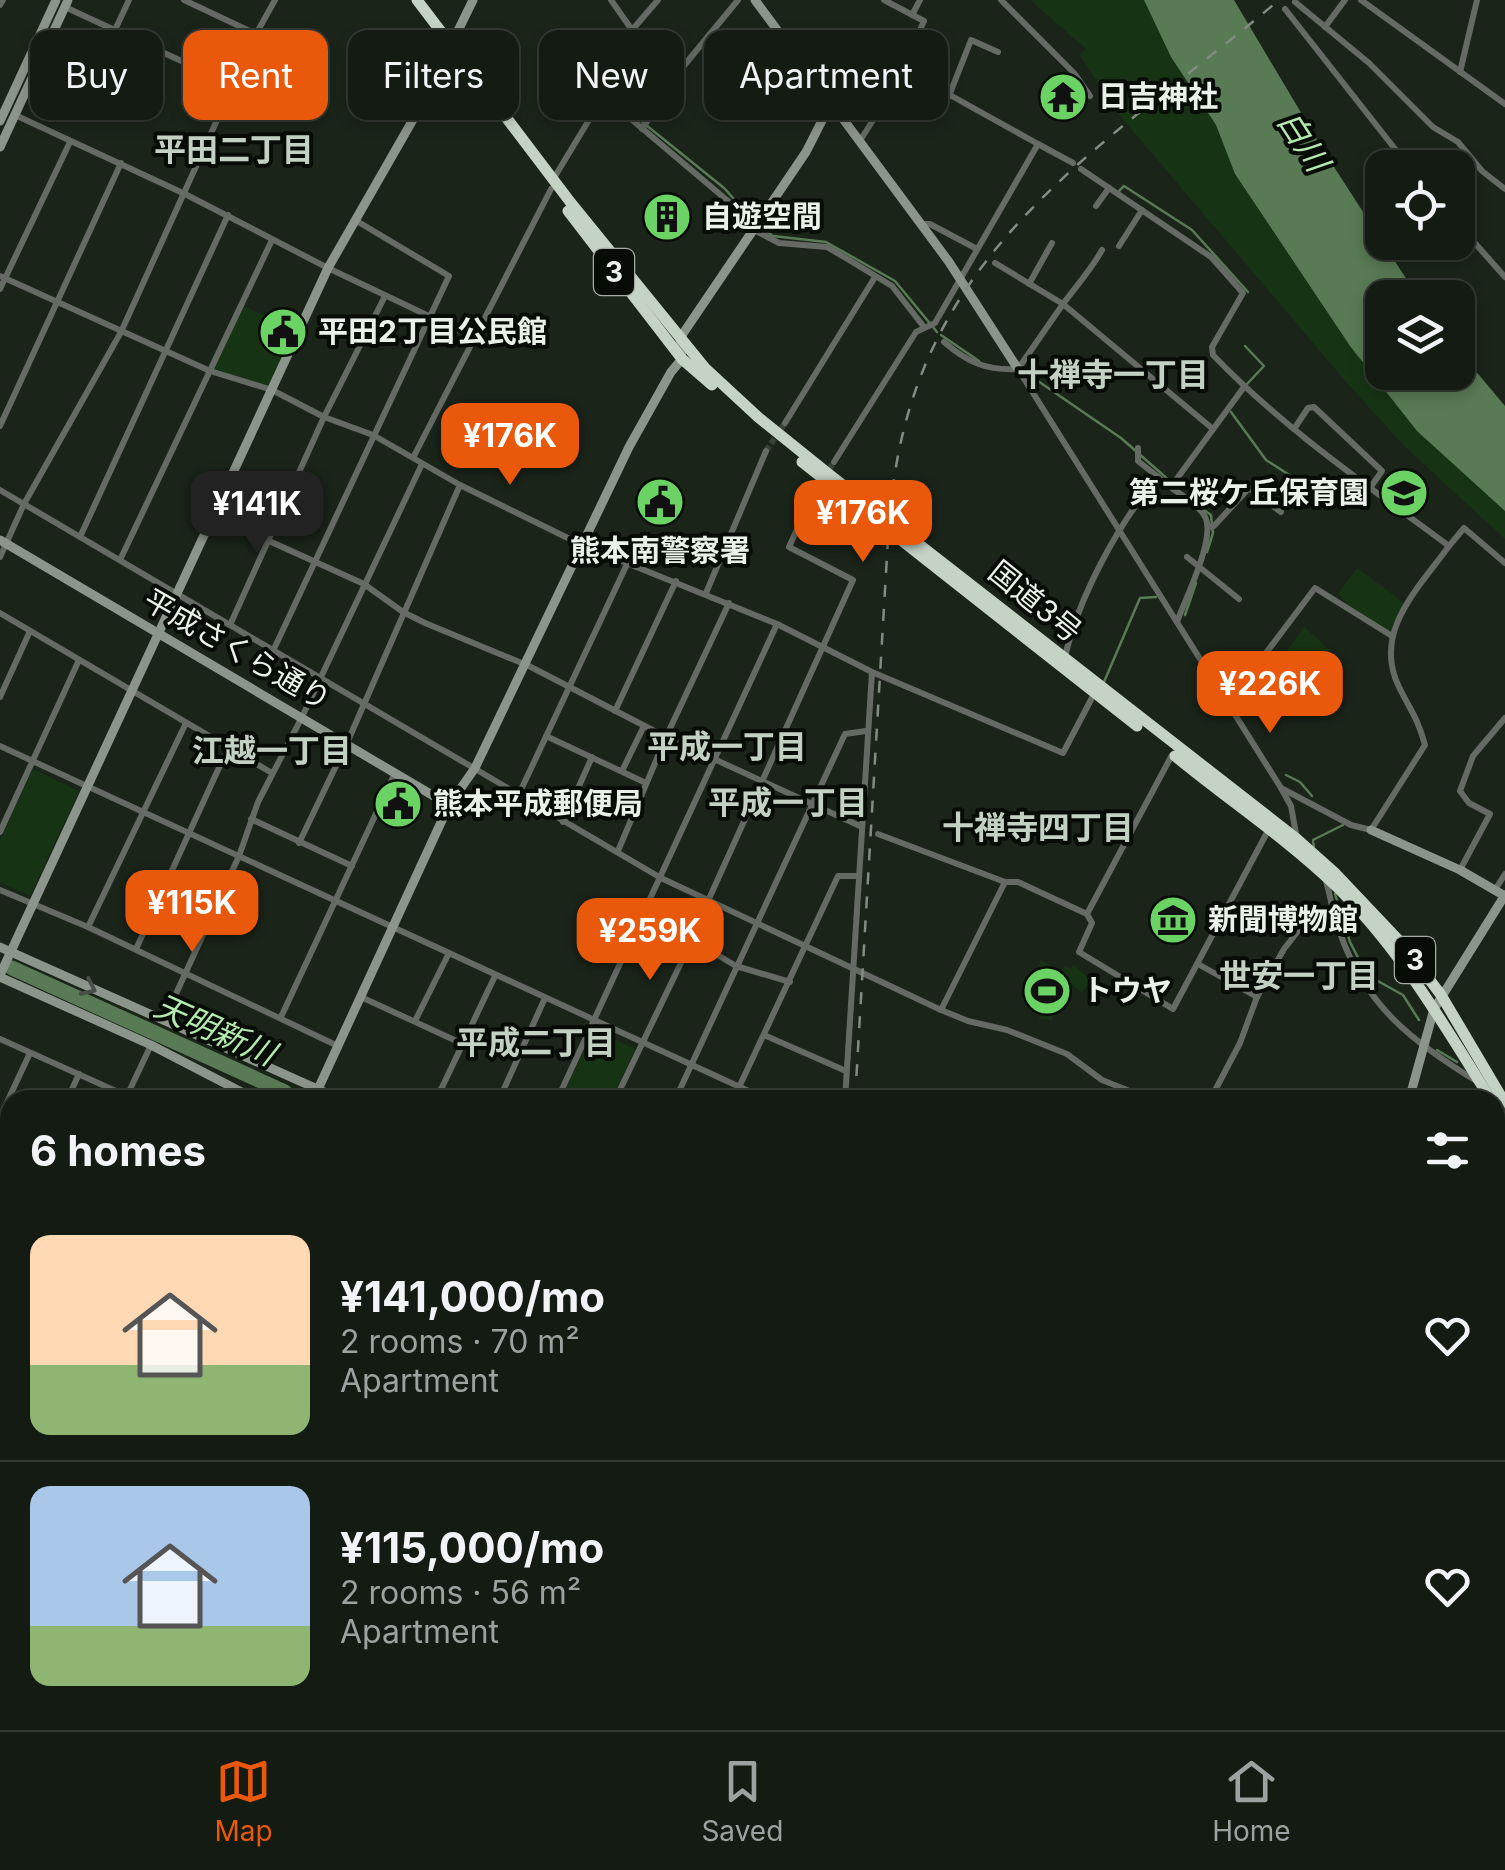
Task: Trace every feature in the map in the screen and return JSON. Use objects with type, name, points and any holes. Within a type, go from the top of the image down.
[{"type":"highway","name":"国道3号","points":[[408,0],[434,30]]},
{"type":"highway","name":"国道3号","points":[[417,0],[437,30]]},
{"type":"highway","name":"国道3号","points":[[504,120],[682,359],[752,422],[1065,659],[1271,826]]},
{"type":"highway","name":"国道3号","points":[[552,184],[680,338],[732,394],[861,504]]},
{"type":"highway","name":"国道3号","points":[[914,545],[1094,693],[1295,844],[1381,921],[1441,994],[1497,1090]]},
{"type":"highway","name":"国道3号","points":[[1295,844],[1380,933],[1485,1090]]},
{"type":"street","points":[[115,30],[129,0]]},
{"type":"street","points":[[184,0],[248,30]]},
{"type":"street","points":[[258,30],[275,0]]},
{"type":"street","points":[[460,30],[473,0]]},
{"type":"street","points":[[611,0],[632,30],[658,0]]},
{"type":"street","points":[[642,130],[682,68],[738,0]]},
{"type":"street","points":[[755,0],[778,30]]},
{"type":"street","points":[[884,0],[924,22],[920,30]]},
{"type":"street","points":[[912,15],[920,0]]},
{"type":"street","points":[[1001,0],[1074,74],[1090,96]]},
{"type":"street","points":[[1326,27],[1345,0]]},
{"type":"street","points":[[1360,0],[1505,104]]},
{"type":"street","points":[[1460,72],[1477,0]]},
{"type":"street","points":[[0,121],[60,1],[111,30]]},
{"type":"street","points":[[1295,2],[1369,63],[1433,126],[1458,142],[1482,171],[1505,189]]},
{"type":"street","points":[[1285,9],[1396,150]]},
{"type":"street","points":[[998,52],[971,40],[948,96],[1073,164]]},
{"type":"street","points":[[7,111],[122,163],[475,338]]},
{"type":"street","points":[[0,147],[7,111]]},
{"type":"street","points":[[0,557],[3,542],[120,332],[218,120]]},
{"type":"street","points":[[239,1090],[0,975],[328,268],[411,120]]},
{"type":"street","points":[[414,456],[552,184],[589,120]]},
{"type":"street","points":[[632,120],[736,207],[754,230],[779,243],[827,247],[900,294],[929,326]]},
{"type":"street","points":[[318,1088],[449,804],[475,768],[628,447],[682,359],[680,338],[806,152],[822,120]]},
{"type":"street","points":[[846,120],[960,279],[1229,702],[1291,806],[1295,844]]},
{"type":"street","points":[[861,139],[873,120]]},
{"type":"street","points":[[0,289],[2,277],[70,142]]},
{"type":"street","points":[[834,462],[916,332],[929,326],[960,279],[1038,144]]},
{"type":"street","points":[[0,426],[122,163]]},
{"type":"street","points":[[1081,169],[1212,257],[1243,293],[1212,348],[1213,355],[1244,387],[1449,546]]},
{"type":"street","points":[[1096,206],[1109,188]]},
{"type":"street","points":[[1120,246],[1142,210]]},
{"type":"street","points":[[80,537],[228,215]]},
{"type":"street","points":[[272,651],[448,276],[355,220]]},
{"type":"street","points":[[921,224],[930,224],[977,250]]},
{"type":"street","points":[[120,560],[272,240]]},
{"type":"street","points":[[1030,284],[1040,255],[1052,243]]},
{"type":"street","points":[[1475,243],[1505,277]]},
{"type":"street","points":[[1018,369],[1102,250]]},
{"type":"street","points":[[996,263],[1063,304],[1213,429]]},
{"type":"street","points":[[2,277],[210,371],[272,390],[414,456],[460,485],[580,544],[706,593],[872,672],[1062,753],[1094,693]]},
{"type":"street","points":[[785,423],[875,277]]},
{"type":"street","points":[[230,626],[324,417],[385,296]]},
{"type":"street","points":[[944,342],[964,360],[996,370],[1018,369]]},
{"type":"street","points":[[1173,489],[1244,387]]},
{"type":"street","points":[[1294,429],[1308,408],[1314,407],[1382,471],[1370,488]]},
{"type":"street","points":[[1138,448],[1138,461],[1204,514],[1209,527],[1178,622]]},
{"type":"street","points":[[706,593],[766,450]]},
{"type":"street","points":[[163,1022],[238,856],[250,818],[422,464]]},
{"type":"street","points":[[1065,659],[1082,598],[1120,531],[1158,477]]},
{"type":"street","points":[[299,843],[460,485]]},
{"type":"street","points":[[1209,527],[1248,488],[1281,512]]},
{"type":"street","points":[[0,490],[661,878],[941,1010],[1068,1054],[1102,1080],[1127,1090]]},
{"type":"street","points":[[708,901],[854,580],[789,547],[814,492]]},
{"type":"street","points":[[214,516],[364,584],[403,612],[524,664],[666,737],[860,826]]},
{"type":"street","points":[[1372,830],[1426,746],[1417,716],[1396,678],[1388,646],[1405,606],[1464,528],[1505,563]]},
{"type":"street","name":"平成さくら通り","points":[[3,542],[449,804]]},
{"type":"street","points":[[1187,557],[1239,598]]},
{"type":"street","points":[[520,794],[628,562]]},
{"type":"street","points":[[615,711],[676,582]]},
{"type":"street","points":[[1229,702],[1315,588],[1392,636]]},
{"type":"street","points":[[618,852],[728,603]]},
{"type":"street","points":[[0,612],[272,773]]},
{"type":"street","points":[[562,1090],[777,624]]},
{"type":"street","points":[[0,697],[30,630]]},
{"type":"street","points":[[0,832],[79,660]]},
{"type":"street","points":[[845,1090],[872,672]]},
{"type":"street","points":[[1460,870],[1490,814],[1462,797],[1466,770],[1505,718]]},
{"type":"street","points":[[88,927],[186,724]]},
{"type":"street","points":[[622,771],[644,726]]},
{"type":"street","points":[[680,1090],[845,734],[866,731]]},
{"type":"street","points":[[546,736],[646,783]]},
{"type":"street","points":[[0,746],[746,1090]]},
{"type":"street","points":[[136,950],[228,748]]},
{"type":"street","points":[[1087,914],[1173,754]]},
{"type":"street","points":[[564,822],[592,757]]},
{"type":"street","points":[[280,1017],[396,772]]},
{"type":"street","points":[[1281,788],[1351,825],[1372,830],[1460,870],[1502,894]]},
{"type":"street","points":[[250,818],[352,866]]},
{"type":"street","points":[[878,834],[1006,882],[1018,882],[1087,914],[1092,922],[1078,952],[1173,1010],[1271,826]]},
{"type":"street","points":[[1412,1090],[1434,1010],[1502,894],[1505,874]]},
{"type":"street","points":[[1324,875],[1341,937],[1370,992],[1393,1022],[1422,1048],[1482,1085]]},
{"type":"street","points":[[738,1090],[838,876],[857,876]]},
{"type":"street","points":[[941,1010],[1006,882]]},
{"type":"street","points":[[0,890],[88,927],[338,1046]]},
{"type":"street","points":[[1215,1090],[1240,1043],[1256,996],[1302,926],[1332,909]]},
{"type":"street","points":[[645,912],[736,966],[790,982]]},
{"type":"street","points":[[619,1090],[692,940]]},
{"type":"street","points":[[0,947],[10,955],[322,1090]]},
{"type":"street","points":[[415,1021],[448,955]]},
{"type":"street","points":[[1198,964],[1256,996]]},
{"type":"street","points":[[441,1089],[495,976]]},
{"type":"street","points":[[360,996],[462,1044]]},
{"type":"street","points":[[504,1090],[544,998]]},
{"type":"street","points":[[764,1035],[846,1071]]},
{"type":"street","points":[[0,1039],[111,1090]]},
{"type":"street","points":[[133,1090],[151,1045]]},
{"type":"street","points":[[12,1090],[30,1053]]},
{"type":"street","points":[[72,1090],[80,1074]]},
{"type":"shaded area","points":[[1030,0],[1144,0],[1148,4],[1171,57],[1216,125],[1235,174],[1350,346],[1365,362],[1365,390],[1392,390],[1505,509],[1505,539],[1403,445],[1347,383],[1121,117],[1079,54],[1086,49]]},
{"type":"shaded area","points":[[242,305],[298,332],[272,390],[210,371]]},
{"type":"shaded area","points":[[1357,568],[1407,605],[1391,631],[1385,632],[1353,610],[1338,594]]},
{"type":"shaded area","points":[[1304,627],[1330,650],[1335,676],[1317,703],[1293,683],[1280,661]]},
{"type":"shaded area","points":[[33,769],[79,791],[30,896],[0,882],[0,840]]},
{"type":"shaded area","name":"トウヤ","points":[[1041,960],[1061,971],[1074,965],[1091,981],[1082,992],[1070,983],[1070,990],[1057,1004],[1052,1020],[1039,1019],[1041,1009],[1022,999]]},
{"type":"shaded area","points":[[594,1029],[635,1049],[616,1090],[566,1090]]},
{"type":"water","name":"白川","points":[[1144,0],[1234,0],[1365,215],[1365,260],[1394,260],[1407,280],[1365,280],[1365,365],[1235,174],[1216,125],[1171,57]]},
{"type":"water","points":[[1475,370],[1505,406],[1505,511],[1417,431],[1385,390],[1475,390]]},
{"type":"waterway","points":[[640,120],[724,188],[753,220]]},
{"type":"waterway","points":[[1118,192],[1124,186],[1192,230],[1248,292]]},
{"type":"waterway","points":[[758,226],[773,236],[826,242],[895,281],[937,332]]},
{"type":"waterway","points":[[941,335],[979,361]]},
{"type":"waterway","points":[[1245,346],[1264,366],[1247,384]]},
{"type":"waterway","points":[[1032,377],[1121,438],[1171,482]]},
{"type":"waterway","points":[[1231,412],[1266,460],[1311,489]]},
{"type":"waterway","points":[[1204,510],[1211,515],[1213,533],[1207,552]]},
{"type":"waterway","points":[[1185,615],[1196,583]]},
{"type":"waterway","points":[[1104,682],[1140,598],[1156,597]]},
{"type":"waterway","points":[[1286,775],[1300,782],[1312,796]]},
{"type":"waterway","points":[[1313,840],[1343,825]]},
{"type":"waterway","points":[[1313,842],[1314,846]]},
{"type":"waterway","points":[[1335,894],[1350,942],[1367,975],[1403,995],[1419,1020]]},
{"type":"waterway","name":"天明新川","points":[[12,968],[281,1090]]},
{"type":"waterway","points":[[1437,1050],[1457,1062]]},
{"type":"tunnel","points":[[766,451],[785,423]]},
{"type":"tunnel","points":[[814,492],[834,462]]},
{"type":"railway","points":[[890,515],[905,424],[934,345],[975,277],[1024,216],[1082,161],[1279,0]]},
{"type":"railway","points":[[856,1090],[888,539]]},
{"type":"place","name":"日吉神社","points":[[1063,97]]},
{"type":"place","name":"自遊空間","points":[[667,217]]},
{"type":"place","name":"平田2丁目公民館","points":[[283,332]]},
{"type":"place","name":"第二桜ケ丘保育園","points":[[1404,493]]},
{"type":"place","name":"熊本南警察署","points":[[660,502]]},
{"type":"place","name":"熊本平成郵便局","points":[[398,804]]},
{"type":"place","name":"新聞博物館","points":[[1173,920]]},
{"type":"place","name":"トウヤ","points":[[1047,991]]},
{"type":"district","name":"平田二丁目","points":[[234,150]]},
{"type":"district","name":"十禅寺一丁目","points":[[1113,375]]},
{"type":"district","name":"平成一丁目","points":[[727,747]]},
{"type":"district","name":"江越一丁目","points":[[272,751]]},
{"type":"district","name":"平成一丁目","points":[[788,803]]},
{"type":"district","name":"十禅寺四丁目","points":[[1038,828]]},
{"type":"district","name":"世安一丁目","points":[[1299,976]]},
{"type":"district","name":"平成二丁目","points":[[536,1043]]}]
